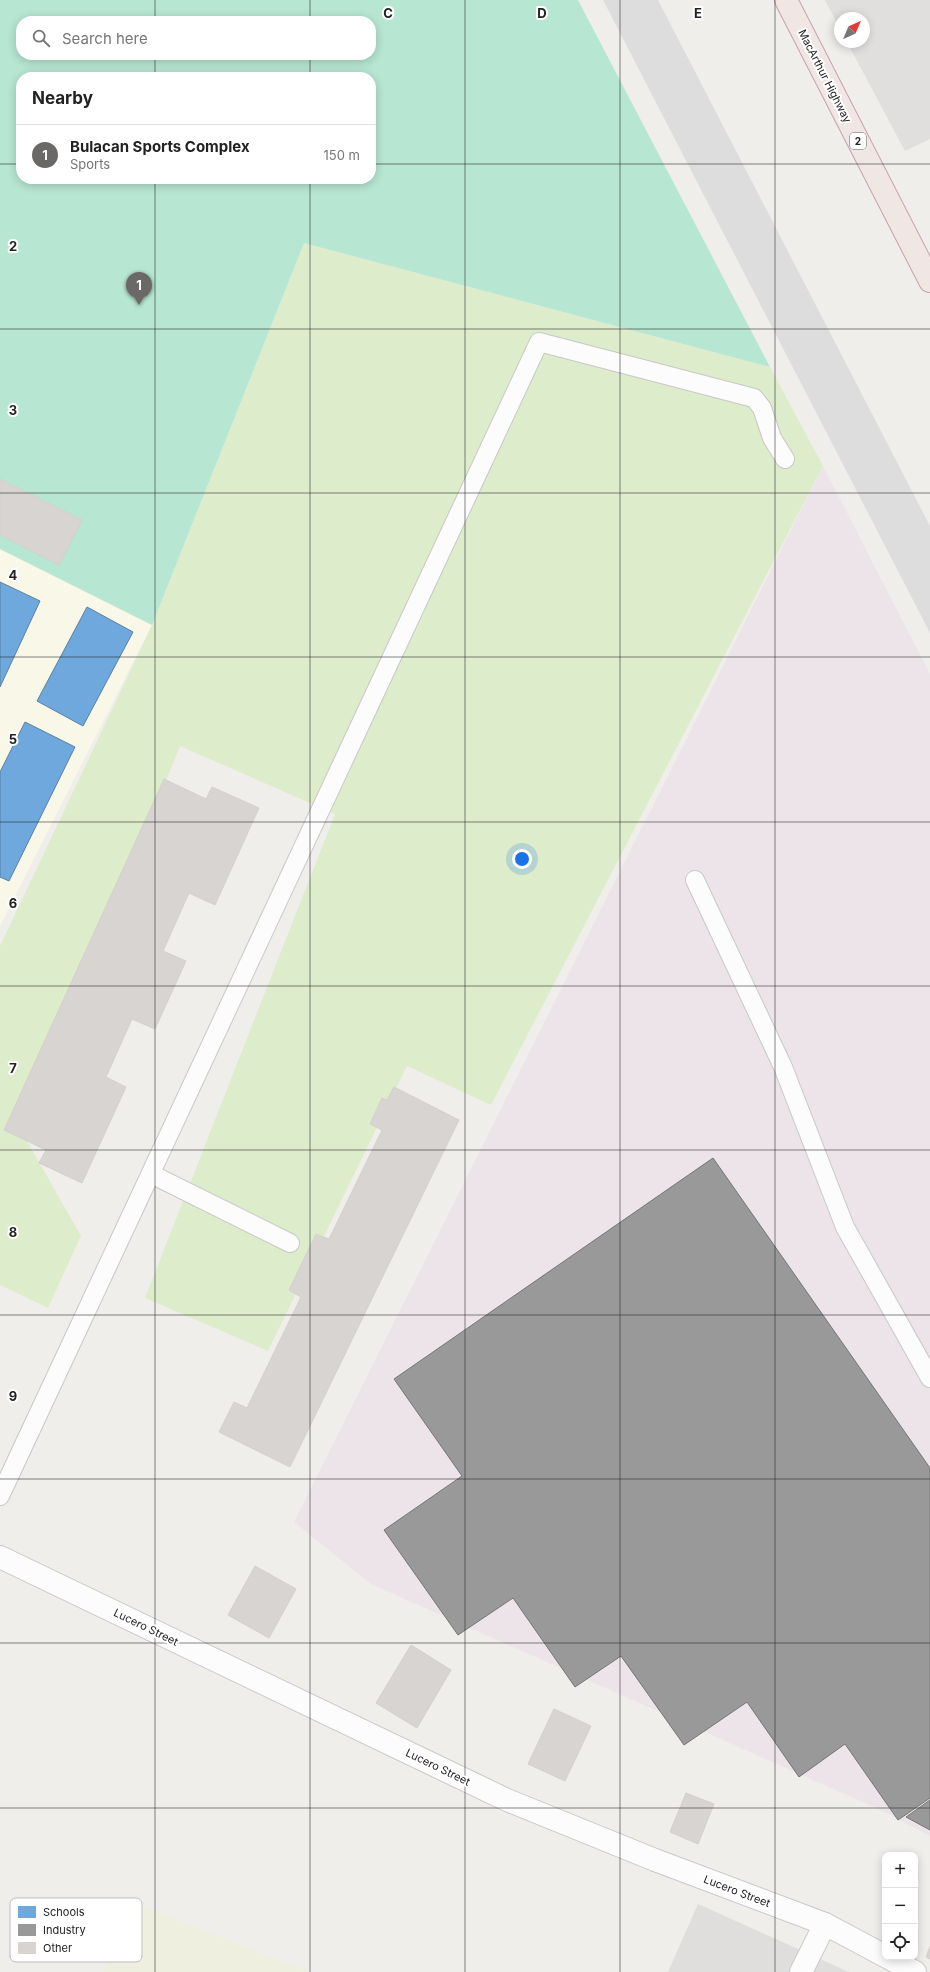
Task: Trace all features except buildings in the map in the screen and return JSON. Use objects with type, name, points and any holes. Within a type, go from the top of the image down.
[{"type":"highway","name":"MacArthur Highway","points":[[786,0],[930,281]]},
{"type":"street","name":"Lucero Street","points":[[0,1557],[507,1800],[655,1860],[825,1924],[882,1954]]},
{"type":"street","points":[[800,1972],[825,1924]]},
{"type":"street","name":"Lucero Street","points":[[893,1960],[915,1972]]},
{"type":"lane","points":[[0,1496],[539,342],[754,398],[762,408],[772,438],[785,459]]},
{"type":"lane","points":[[695,880],[783,1068],[845,1227],[930,1378]]},
{"type":"lane","points":[[151,1174],[290,1243]]},
{"type":"shaded area","points":[[825,0],[930,0],[930,139],[905,151],[850,48],[870,48],[870,12],[834,12],[834,17]]},
{"type":"shaded area","points":[[823,466],[930,674],[930,1836],[876,1808],[371,1584],[294,1522]]},
{"type":"shaded area","points":[[0,549],[152,625],[0,926]]},
{"type":"shaded area","points":[[698,1904],[747,1926],[849,1972],[668,1972]]},
{"type":"green space","points":[[0,0],[578,0],[770,367],[304,243],[152,625],[0,549]]},
{"type":"green space","points":[[304,243],[770,367],[823,466],[491,1105],[407,1066],[268,1351],[145,1298],[335,814],[180,746],[23,1134],[81,1236],[48,1308],[0,1285],[0,946],[152,625]]},
{"type":"green space","points":[[142,1906],[309,1972],[103,1972],[109,1962],[142,1962]]},
{"type":"pier","points":[[603,0],[658,0],[930,526],[930,633]]},
{"type":"place","name":"Bulacan Sports Complex","points":[[139,305]]}]
